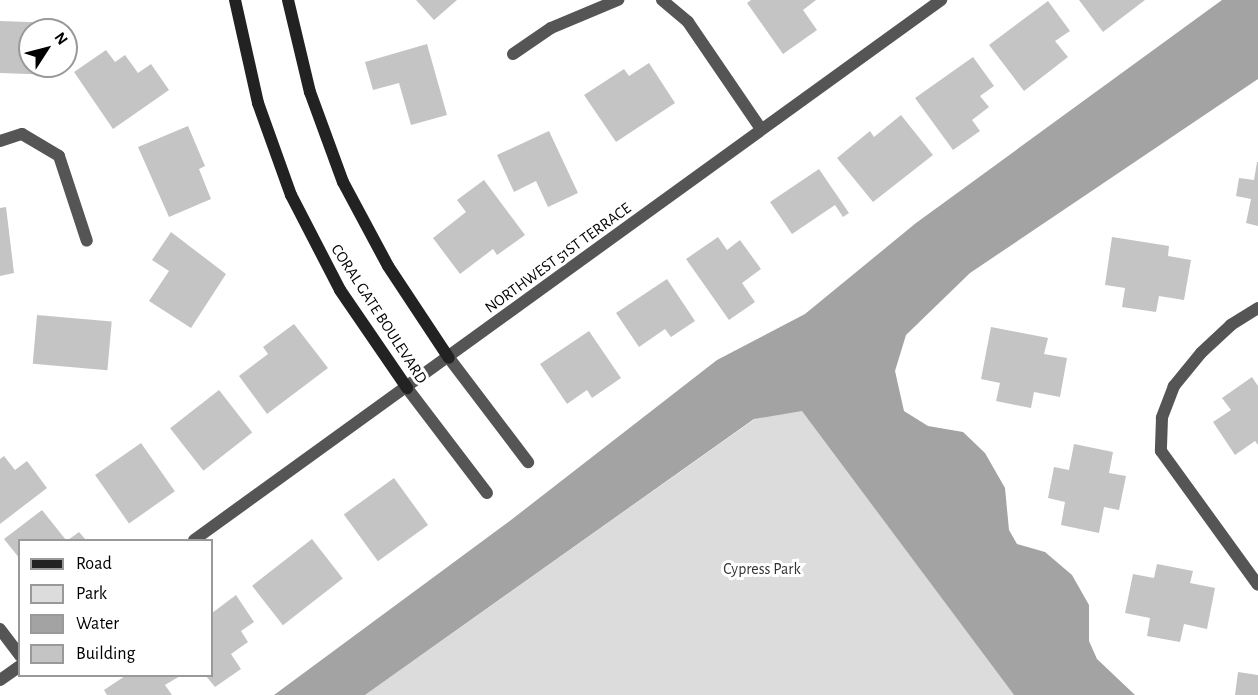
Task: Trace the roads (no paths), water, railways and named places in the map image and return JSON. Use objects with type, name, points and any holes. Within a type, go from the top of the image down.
[{"type":"street","name":"CORAL GATE BOULEVARD","points":[[235,0],[258,103],[291,195],[340,290],[407,388],[487,493]]},
{"type":"street","name":"CORAL GATE BOULEVARD","points":[[288,0],[310,92],[343,182],[388,267],[449,358],[528,462]]},
{"type":"street","points":[[513,54],[551,28],[618,0]]},
{"type":"street","points":[[662,0],[688,22],[761,129]]},
{"type":"street","name":"NORTHWEST 51ST TERRACE","points":[[195,539],[449,358],[941,0]]},
{"type":"street","points":[[0,141],[22,134],[59,156],[87,241]]},
{"type":"street","points":[[1258,308],[1216,339],[1174,386],[1162,418],[1161,451],[1258,585]]},
{"type":"street","points":[[0,629],[18,653]]},
{"type":"street","points":[[0,680],[18,667]]},
{"type":"water","points":[[1222,0],[1258,0],[1258,79],[970,273],[906,335],[895,371],[904,411],[928,426],[963,432],[985,453],[1005,488],[1009,530],[1017,544],[1045,552],[1072,575],[1089,605],[1089,641],[1097,659],[1135,695],[1014,695],[802,411],[754,419],[365,695],[274,695],[511,520],[717,360],[805,314],[916,223]]},
{"type":"park label","name":"Cypress Park","points":[[762,569]]}]
